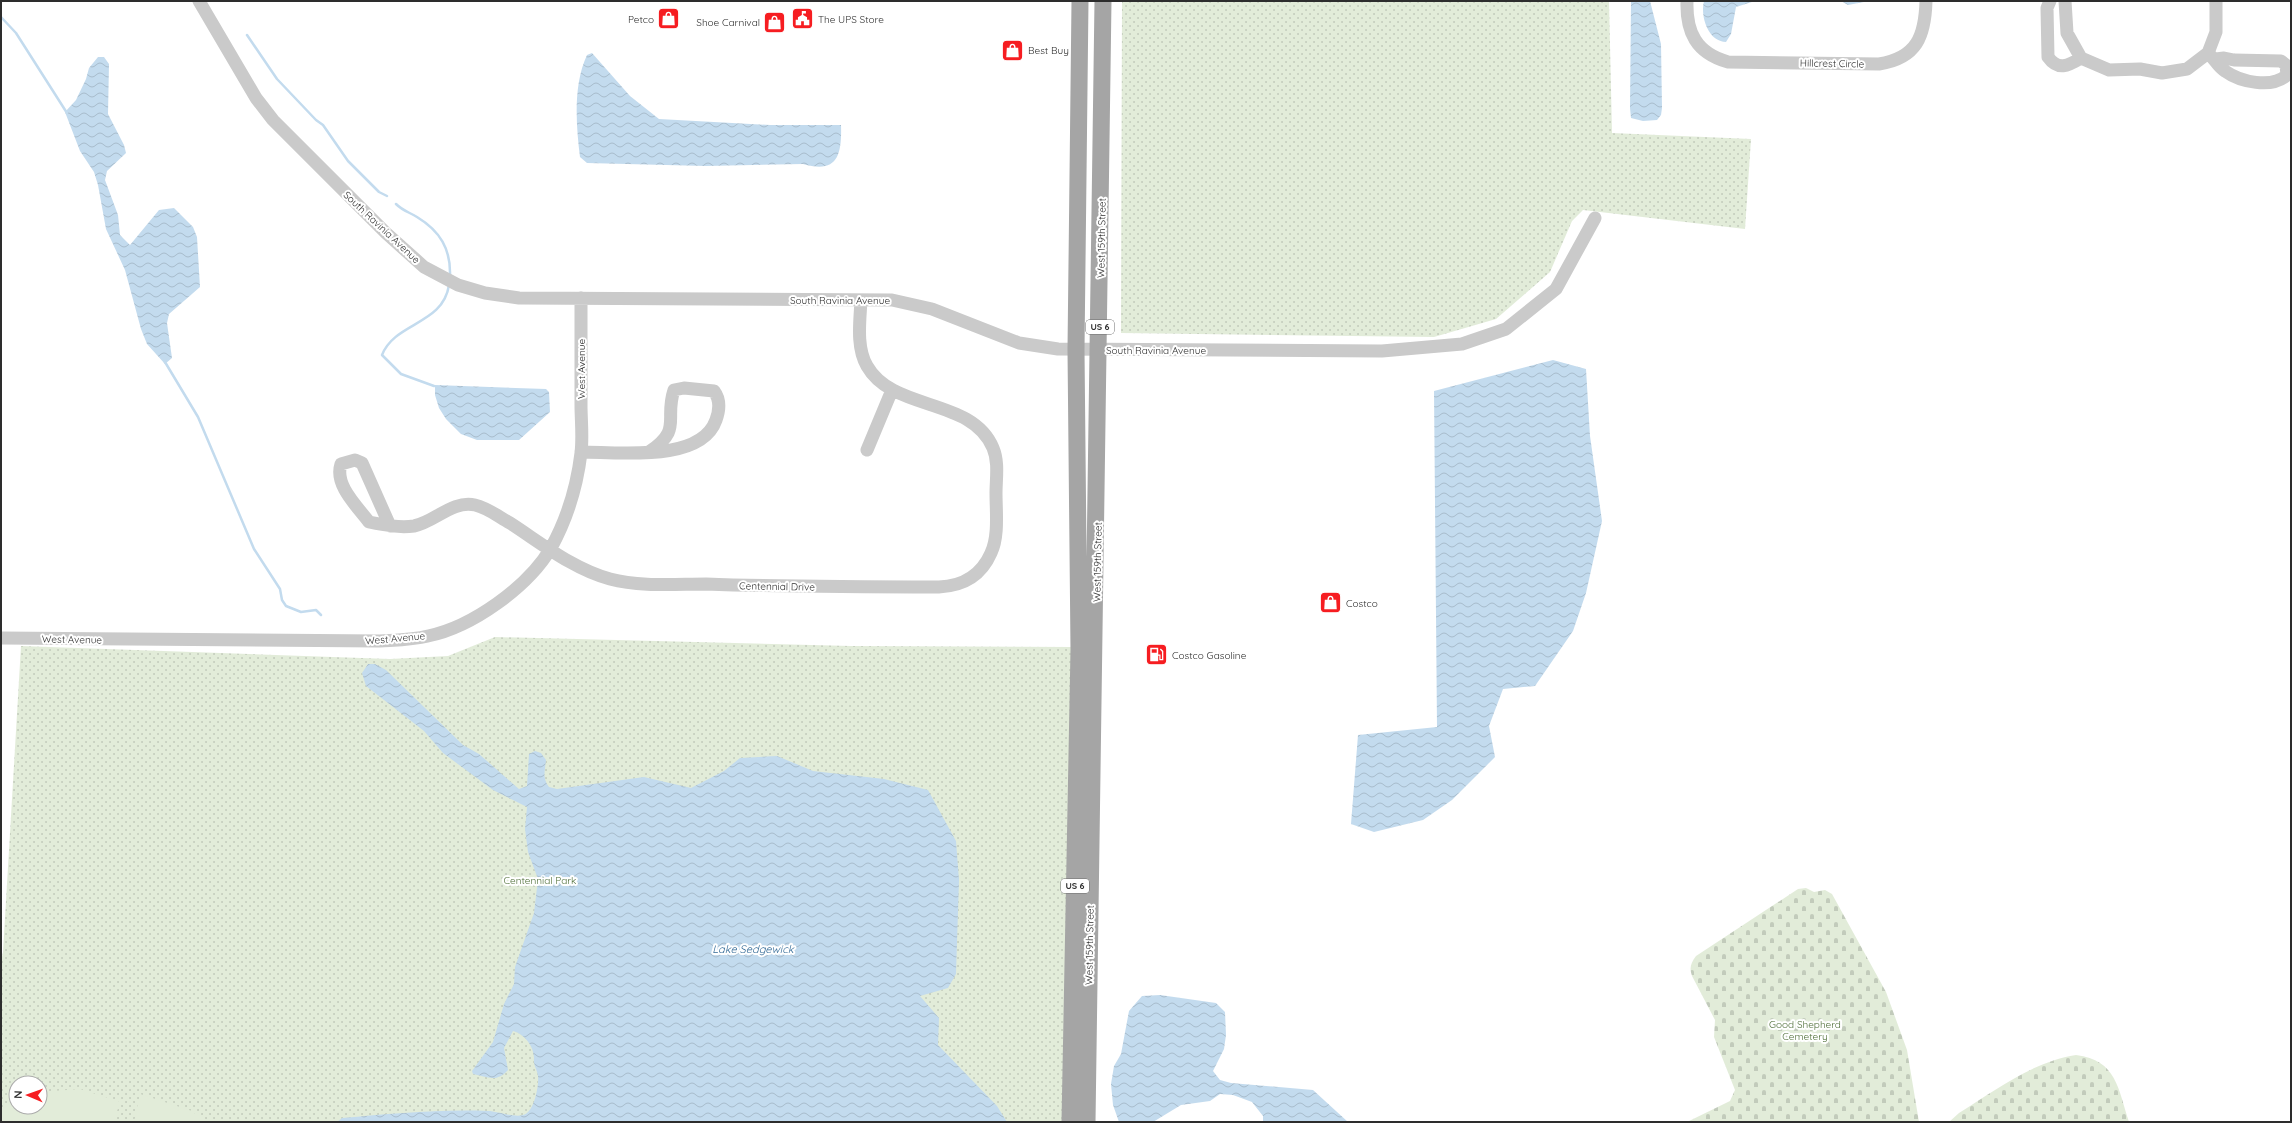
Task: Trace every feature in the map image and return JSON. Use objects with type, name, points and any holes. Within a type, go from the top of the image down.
[{"type":"main road","name":"West 159th Street","points":[[1070,1122],[1079,650],[1076,350],[1080,1]]},
{"type":"main road","name":"West 159th Street","points":[[1087,1122],[1089,893],[1100,350],[1103,1]]},
{"type":"street","name":"South Ravinia Avenue","points":[[199,1],[256,98],[273,120],[386,233],[424,267],[458,285],[484,293],[518,298],[892,300],[932,309],[1019,343],[1076,350],[1382,351],[1462,344],[1506,329],[1556,288],[1595,218]]},
{"type":"street","name":"Hillcrest Circle","points":[[1686,1],[1690,31],[1700,47],[1709,54],[1728,62],[1879,64],[1890,62],[1908,53],[1922,35],[1926,20],[1926,1]]},
{"type":"street","points":[[2050,1],[2047,8],[2048,56],[2056,65],[2062,67],[2069,66],[2081,58]]},
{"type":"street","points":[[2065,1],[2067,33],[2081,58],[2109,70],[2140,68],[2162,73],[2187,69],[2212,56],[2234,60],[2281,61],[2286,65],[2287,75],[2282,79],[2270,83],[2238,78],[2223,71],[2212,56],[2216,32],[2216,1]]},
{"type":"street","name":"West Avenue","points":[[1,638],[330,642],[403,640],[429,636],[463,624],[509,596],[540,564],[550,549],[570,507],[577,480],[581,452],[582,298]]},
{"type":"street","name":"Centennial Drive","points":[[390,526],[362,463],[355,460],[340,464],[338,472],[343,488],[369,522],[390,526],[415,526],[463,504],[476,505],[490,511],[590,572],[611,580],[633,582],[939,588],[953,586],[975,575],[986,565],[993,548],[995,532],[997,463],[993,448],[985,435],[974,424],[954,414],[892,390],[879,380],[867,366],[862,353],[861,300]]},
{"type":"street","points":[[581,452],[650,452],[684,448],[708,434],[714,427],[718,415],[719,400],[714,391],[684,388],[674,390],[671,398],[670,434],[663,442],[650,452]]},
{"type":"street","points":[[867,450],[892,390]]},
{"type":"green space","points":[[1122,1],[1609,1],[1612,133],[1751,139],[1745,229],[1583,210],[1572,221],[1550,272],[1496,319],[1434,337],[1121,333]]},
{"type":"green space","name":"Centennial Park","points":[[495,637],[851,646],[1072,647],[1064,1122],[1,1122],[1,962],[3,952],[21,646],[390,659],[448,656]]},
{"type":"green space","name":"Good Shepherd Cemetery","points":[[1806,888],[1814,892],[1825,890],[1832,894],[1886,992],[1907,1050],[1919,1122],[1687,1122],[1730,1101],[1735,1090],[1714,1037],[1715,1020],[1691,973],[1691,965],[1693,961],[1696,956],[1798,889]]},
{"type":"green space","points":[[2076,1055],[2090,1058],[2100,1063],[2108,1070],[2114,1078],[2129,1122],[1949,1122],[1959,1113],[2029,1070]]},
{"type":"green space","points":[[80,1089],[121,1102],[112,1122],[1,1122],[1,1109],[8,1105],[8,1115],[48,1115],[48,1091]]},
{"type":"green space","points":[[140,1094],[192,1111],[205,1122],[134,1122]]},
{"type":"water","points":[[1631,1],[1650,1],[1661,44],[1662,108],[1661,115],[1657,120],[1643,121],[1631,118]]},
{"type":"water","points":[[1704,1],[1755,1],[1736,7],[1731,34],[1726,42],[1714,38],[1710,33],[1704,21]]},
{"type":"water","points":[[1841,1],[1869,1],[1848,5]]},
{"type":"water","points":[[592,53],[630,96],[659,119],[770,125],[841,125],[838,154],[835,160],[830,164],[823,166],[803,164],[706,166],[587,163],[580,157],[577,132],[577,105],[579,79],[587,55]]},
{"type":"water","points":[[98,57],[104,57],[109,64],[108,114],[124,145],[126,153],[107,171],[105,180],[118,215],[120,235],[130,245],[159,210],[174,208],[193,227],[197,237],[200,287],[169,314],[167,323],[172,358],[165,364],[147,344],[141,329],[125,270],[106,229],[98,185],[94,172],[80,151],[65,112],[76,100],[86,79],[89,68]]},
{"type":"water","points":[[1553,360],[1586,369],[1590,436],[1602,521],[1586,593],[1573,631],[1535,686],[1503,689],[1489,726],[1495,757],[1452,800],[1423,820],[1374,832],[1351,824],[1358,735],[1437,727],[1434,391]]},
{"type":"water","points":[[435,385],[546,389],[549,392],[550,412],[519,440],[477,440],[461,434],[446,419],[439,408],[435,395]]},
{"type":"water","name":"Lake Sedgewick","points":[[368,664],[375,664],[386,670],[463,745],[479,754],[519,789],[527,786],[529,754],[535,751],[541,753],[546,760],[544,774],[545,781],[549,787],[557,789],[644,777],[691,788],[724,771],[740,758],[777,756],[813,771],[884,779],[928,790],[956,841],[959,880],[956,974],[948,988],[920,996],[939,1018],[938,1045],[997,1106],[1007,1122],[337,1122],[342,1118],[433,1111],[492,1111],[519,1116],[530,1110],[536,1096],[538,1085],[538,1076],[531,1045],[525,1038],[513,1031],[504,1048],[508,1070],[504,1074],[500,1077],[492,1078],[473,1074],[472,1071],[493,1042],[504,1004],[514,984],[515,967],[534,913],[538,879],[528,852],[525,829],[527,807],[493,790],[443,753],[424,731],[366,686],[362,673]]},
{"type":"water","points":[[1160,995],[1216,1003],[1225,1012],[1226,1035],[1224,1049],[1213,1071],[1220,1080],[1231,1083],[1313,1090],[1348,1122],[1263,1122],[1263,1116],[1252,1102],[1233,1095],[1220,1094],[1210,1101],[1181,1105],[1153,1122],[1119,1122],[1113,1105],[1111,1084],[1114,1066],[1121,1054],[1129,1011],[1142,996]]},
{"type":"waterway","points":[[1,17],[16,33],[67,113]]},
{"type":"waterway","points":[[247,35],[277,79],[316,120],[323,125],[348,161],[379,192],[387,196]]},
{"type":"waterway","points":[[396,204],[425,222],[438,235],[446,249],[450,266],[450,276]]},
{"type":"waterway","points":[[434,386],[401,374],[382,355],[388,344],[397,336],[429,316],[438,308],[445,298],[449,285]]},
{"type":"waterway","points":[[165,362],[198,417],[254,549],[280,589],[282,600],[286,606],[301,612],[316,610],[321,615]]},
{"type":"place","name":"Petco","points":[[669,19]]},
{"type":"place","name":"The UPS Store","points":[[803,19]]},
{"type":"place","name":"Shoe Carnival","points":[[775,22]]},
{"type":"place","name":"Best Buy","points":[[1012,50]]},
{"type":"place","name":"Costco","points":[[1330,603]]},
{"type":"place","name":"Costco Gasoline","points":[[1156,655]]}]
